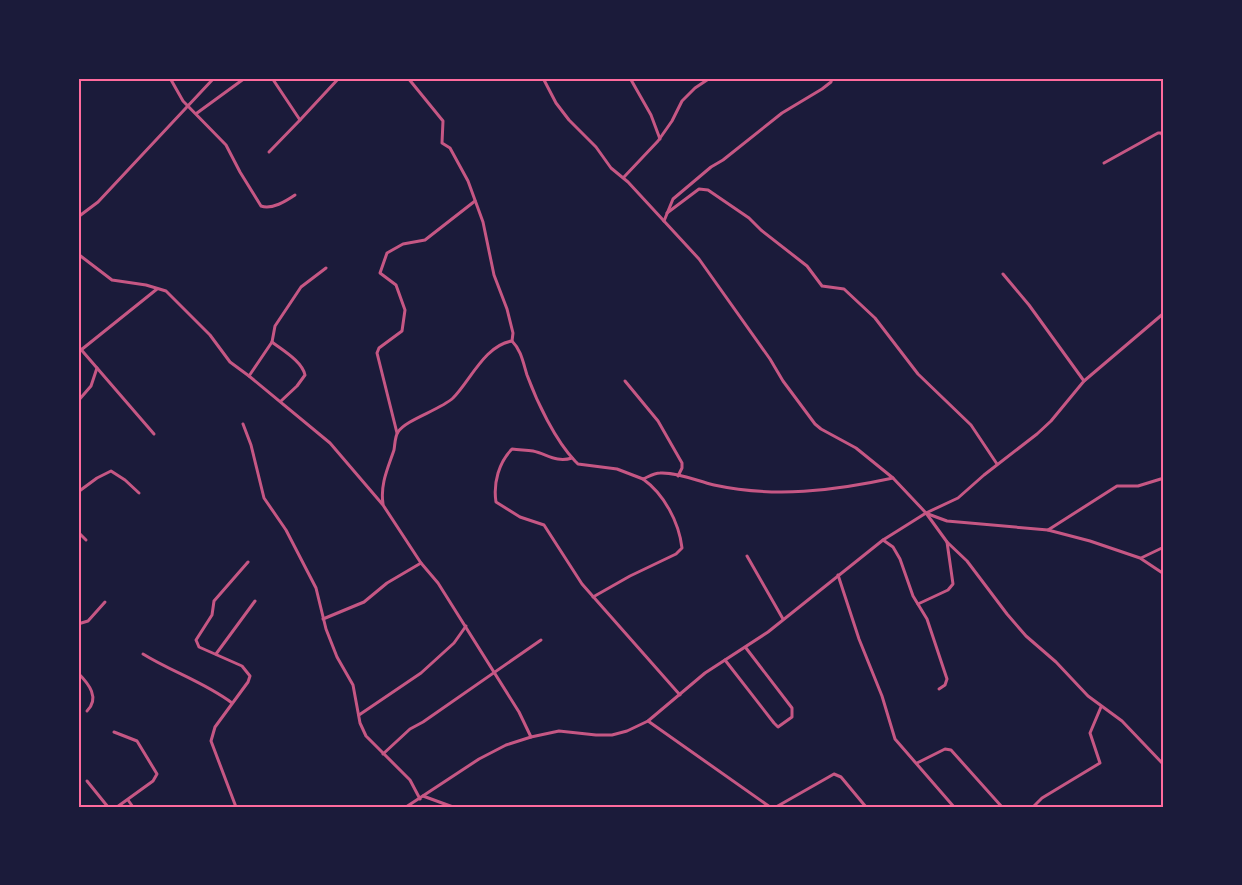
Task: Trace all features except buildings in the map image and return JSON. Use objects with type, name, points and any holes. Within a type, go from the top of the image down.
[{"type":"street","points":[[170,78],[183,101],[226,145],[261,206],[268,208],[296,195]]},
{"type":"street","points":[[78,217],[98,202],[214,78]]},
{"type":"street","points":[[197,113],[245,78]]},
{"type":"street","points":[[272,78],[300,120]]},
{"type":"street","points":[[269,152],[339,78]]},
{"type":"street","points":[[408,78],[444,121],[442,143],[450,148],[468,181],[483,222],[494,275],[513,333],[512,341],[520,353],[528,376],[557,437],[578,464],[617,469],[643,479],[654,488],[672,516],[682,548],[676,554],[593,597]]},
{"type":"street","points":[[543,78],[568,120],[596,147],[611,168],[624,177],[699,259],[815,424],[856,448],[893,478],[926,513],[947,542],[967,561],[1006,614],[1026,636],[1101,707],[1122,722],[1164,765]]},
{"type":"street","points":[[630,78],[651,115],[660,138]]},
{"type":"street","points":[[624,177],[660,138],[682,101],[710,78]]},
{"type":"street","points":[[664,221],[673,199],[782,113],[831,82],[832,78]]},
{"type":"street","points":[[1104,163],[1158,133],[1164,137]]},
{"type":"street","points":[[667,213],[699,189],[708,190],[749,218],[798,258],[822,286],[844,289],[879,321],[918,374],[971,425],[997,464]]},
{"type":"street","points":[[397,433],[376,353],[402,331],[405,310],[396,285],[380,273],[387,253],[403,244],[425,240],[475,201]]},
{"type":"street","points":[[78,254],[111,280],[146,285],[166,291],[210,335],[230,362],[330,443],[383,505],[421,563],[438,583],[526,722],[531,737]]},
{"type":"street","points":[[249,376],[272,342],[275,326],[301,287],[327,268]]},
{"type":"street","points":[[1003,274],[1029,305],[1084,381]]},
{"type":"street","points":[[154,434],[80,348],[157,289]]},
{"type":"street","points":[[406,807],[493,751],[531,737],[559,731],[612,735],[648,722],[705,673],[746,647],[883,540],[926,513],[958,498],[1044,428],[1084,381],[1164,313]]},
{"type":"street","points":[[383,505],[384,481],[397,433],[406,424],[443,405],[454,396],[477,365],[497,347],[512,341]]},
{"type":"street","points":[[272,342],[299,364],[305,375],[297,386],[280,401]]},
{"type":"street","points":[[78,401],[91,386],[97,368]]},
{"type":"street","points":[[625,381],[658,421],[682,463],[678,476]]},
{"type":"street","points":[[243,424],[252,446],[264,498],[286,530],[316,588],[323,619],[337,657],[353,684],[366,736],[410,780],[422,797],[453,807]]},
{"type":"street","points":[[572,458],[555,460],[532,451],[512,449],[505,456],[494,489],[496,502],[520,517],[544,525],[593,597],[680,696]]},
{"type":"street","points":[[78,492],[111,471],[139,493]]},
{"type":"street","points":[[643,479],[661,473],[749,492],[773,493],[863,485],[893,478]]},
{"type":"street","points":[[1048,530],[1117,486],[1138,486],[1164,478]]},
{"type":"street","points":[[926,513],[947,521],[1048,530],[1140,558],[1164,574]]},
{"type":"street","points":[[78,532],[86,540]]},
{"type":"street","points":[[883,540],[897,553],[918,604],[927,619],[947,679],[945,685],[939,689]]},
{"type":"street","points":[[918,604],[943,593],[953,584],[947,542]]},
{"type":"street","points":[[1140,558],[1164,548]]},
{"type":"street","points":[[747,556],[783,619]]},
{"type":"street","points":[[236,807],[212,741],[215,727],[250,676],[242,666],[199,647],[196,644],[196,636],[212,615],[214,602],[248,562]]},
{"type":"street","points":[[323,619],[364,602],[387,583],[421,563]]},
{"type":"street","points":[[838,575],[896,739],[954,807]]},
{"type":"street","points":[[216,654],[255,601]]},
{"type":"street","points":[[78,624],[88,621],[105,602]]},
{"type":"street","points":[[359,715],[421,673],[454,643],[466,626]]},
{"type":"street","points":[[383,754],[410,729],[541,640]]},
{"type":"street","points":[[725,660],[775,725],[781,726],[792,717],[792,708],[746,647]]},
{"type":"street","points":[[143,654],[201,682],[232,703]]},
{"type":"street","points":[[78,673],[94,696],[94,702],[87,711]]},
{"type":"street","points":[[1033,807],[1042,798],[1100,763],[1090,733],[1101,707]]},
{"type":"street","points":[[648,722],[770,807]]},
{"type":"street","points":[[114,732],[137,741],[157,774],[153,781],[117,807]]},
{"type":"street","points":[[915,762],[919,763],[945,749],[951,750],[1002,807]]},
{"type":"street","points":[[776,807],[834,774],[841,777],[866,807]]},
{"type":"street","points":[[87,781],[108,807]]},
{"type":"street","points":[[128,800],[133,807]]}]
